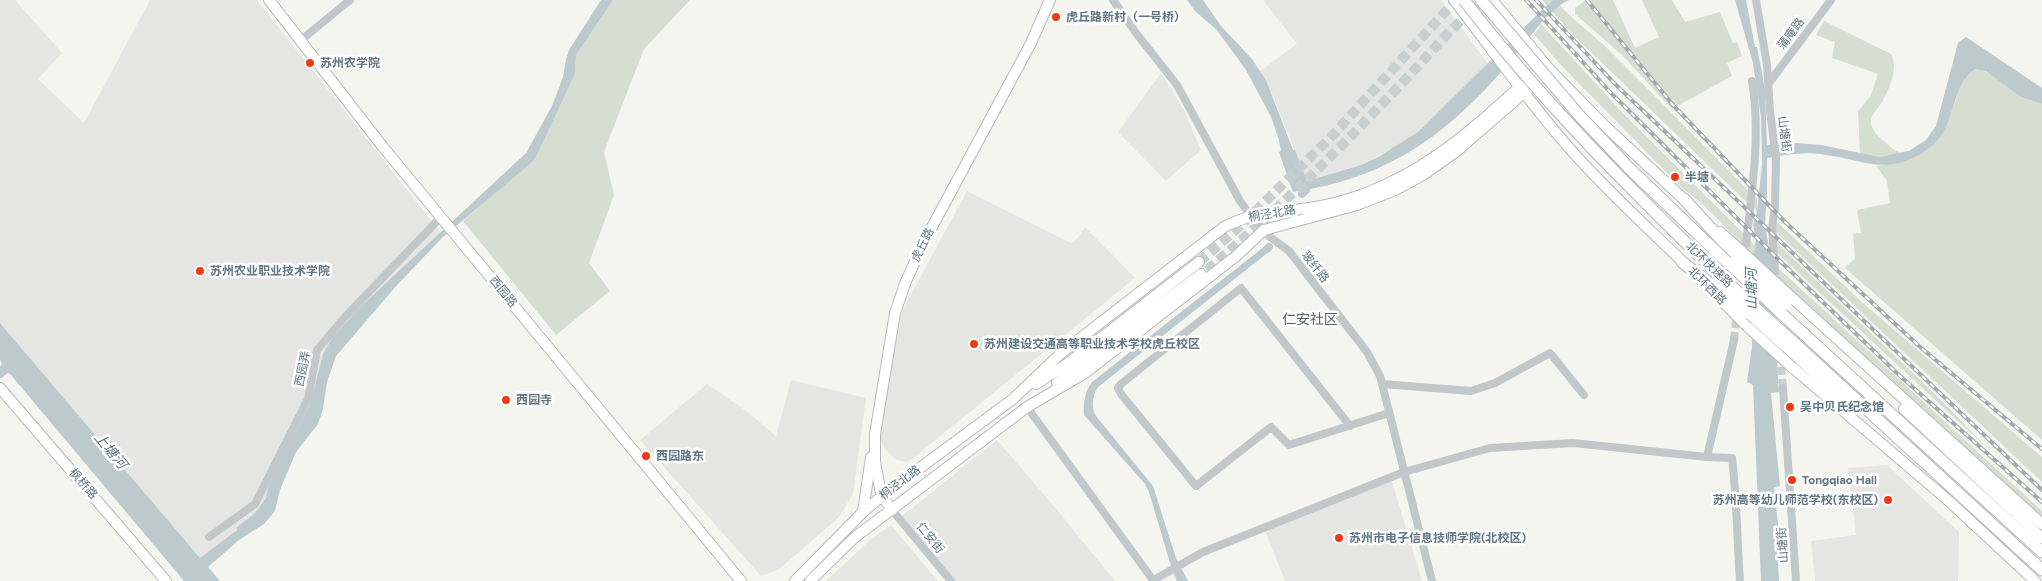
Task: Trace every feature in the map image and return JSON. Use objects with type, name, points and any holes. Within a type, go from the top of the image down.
[{"type":"highway","name":"北环快速路","points":[[1464,0],[1534,86],[1568,123],[1619,178],[1718,274],[1750,309]]},
{"type":"highway","name":"北环快速路","points":[[1481,0],[1578,114],[1629,168],[1727,262],[1749,270]]},
{"type":"highway","points":[[1684,199],[1749,270],[1786,304],[1834,360],[2042,552]]},
{"type":"highway","points":[[1682,262],[1750,309],[1788,343],[1837,393],[1906,444],[2042,570]]},
{"type":"main road","name":"西园路","points":[[268,0],[383,147],[740,581]]},
{"type":"main road","name":"虎丘路","points":[[892,510],[882,496],[876,471],[875,434],[892,324],[906,281],[925,240],[1034,38],[1050,0]]},
{"type":"main road","name":"北环西路","points":[[1454,0],[1521,90],[1572,151],[1610,191],[1749,328],[1950,502],[2036,581]]},
{"type":"main road","points":[[1492,0],[1547,67],[1605,126],[1684,199]]},
{"type":"main road","name":"桐泾北路","points":[[1027,407],[1085,373],[1235,257],[1264,230],[1357,205],[1423,175],[1457,151],[1547,67]]},
{"type":"main road","name":"桐泾北路","points":[[1015,397],[1060,354],[1224,227],[1251,216],[1340,202],[1367,193],[1404,176],[1444,152],[1521,90]]},
{"type":"main road","name":"桐泾北路","points":[[795,581],[863,512],[882,496],[1015,397],[1070,362],[1199,262]]},
{"type":"main road","name":"桐泾北路","points":[[810,581],[854,538],[1207,270]]},
{"type":"main road","points":[[1786,304],[1834,338],[2042,524]]},
{"type":"main road","points":[[1834,338],[1911,416],[2042,538]]},
{"type":"main road","name":"枫桥路","points":[[3,392],[166,581]]},
{"type":"main road","points":[[863,512],[875,434]]},
{"type":"street","points":[[300,41],[350,0]]},
{"type":"street","name":"玻纤路","points":[[1113,0],[1136,33],[1177,84],[1240,201],[1264,230],[1289,250],[1367,352],[1380,376],[1432,581]]},
{"type":"street","name":"山塘街","points":[[1756,0],[1769,82],[1770,111],[1775,143],[1775,207],[1772,228],[1775,272]]},
{"type":"street","name":"蒲庵路","points":[[1769,82],[1831,0]]},
{"type":"street","points":[[1746,244],[1755,162],[1755,100],[1752,80]]},
{"type":"street","name":"西园弄","points":[[210,536],[255,504],[308,400],[317,350],[345,317],[444,221]]},
{"type":"street","points":[[1350,426],[1241,288],[1118,388],[1196,486],[1271,427],[1289,445],[1350,426],[1389,413]]},
{"type":"street","points":[[1707,457],[1734,340]]},
{"type":"street","points":[[1382,384],[1471,390],[1495,383],[1550,354],[1584,395]]},
{"type":"street","name":"山塘街","points":[[1783,388],[1796,581]]},
{"type":"street","points":[[1027,407],[1152,581],[1203,552],[1404,472],[1490,448],[1573,443],[1732,458],[1737,498],[1740,581]]},
{"type":"street","name":"仁安街","points":[[892,510],[950,581]]},
{"type":"shaded area","name":"苏州农业职业技术学院","points":[[0,0],[15,0],[62,53],[38,79],[84,123],[150,0],[257,0],[441,233],[358,309],[332,338],[323,354],[310,404],[268,487],[266,498],[255,513],[237,527],[237,530],[200,558],[0,323]]},
{"type":"shaded area","points":[[601,0],[613,0],[576,55],[575,74],[536,157],[443,237],[398,284],[336,356],[327,382],[323,409],[318,424],[296,452],[280,490],[275,511],[264,524],[239,540],[208,567],[220,581],[184,581],[11,375],[8,373],[0,379],[0,367],[2,364],[0,360],[0,323],[200,558],[237,530],[237,527],[255,513],[266,498],[268,487],[310,404],[323,354],[332,338],[358,309],[526,153],[552,106],[563,77],[569,50]]},
{"type":"shaded area","points":[[613,0],[690,0],[644,49],[604,152],[614,195],[589,263],[610,291],[556,335],[463,221],[536,157],[575,74],[576,55]]},
{"type":"shaded area","points":[[1187,0],[1203,0],[1221,26],[1252,59],[1266,80],[1307,181],[1361,165],[1378,157],[1418,132],[1545,7],[1554,0],[1569,0],[1545,19],[1486,89],[1439,132],[1387,164],[1359,176],[1293,192],[1279,152],[1281,151],[1279,140],[1271,117],[1246,70],[1216,29],[1195,11]]},
{"type":"shaded area","points":[[1263,0],[1441,0],[1488,64],[1418,132],[1393,148],[1360,165],[1307,181],[1270,89],[1260,71],[1297,44]]},
{"type":"shaded area","points":[[1542,0],[1555,0],[1573,19],[1606,47],[1757,199],[1757,212],[1571,33]]},
{"type":"shaded area","points":[[1586,0],[1613,0],[1635,48],[1659,37],[1642,0],[1672,0],[1685,22],[1720,12],[1733,43],[1737,42],[1742,56],[1727,63],[1732,76],[1672,109],[1622,55],[1575,14],[1575,8]]},
{"type":"shaded area","points":[[1735,0],[1746,0],[1755,47],[1757,47],[1765,89],[1767,145],[1797,143],[1821,145],[1880,157],[1909,151],[1926,140],[1936,126],[1958,43],[1966,37],[2042,88],[2042,104],[2021,97],[1986,71],[1975,69],[1961,86],[1946,127],[1940,137],[1933,145],[1904,162],[1891,164],[1865,163],[1813,153],[1767,158],[1765,225],[1772,263],[1779,392],[1771,393],[1780,486],[1774,487],[1781,551],[1786,551],[1787,559],[1778,560],[1779,581],[1761,581],[1753,385],[1747,382],[1752,347],[1753,260],[1756,238],[1753,225],[1757,212],[1762,164],[1761,117],[1753,63]]},
{"type":"shaded area","points":[[1824,21],[1891,54],[1894,72],[1885,97],[1872,117],[1871,123],[1876,134],[1897,151],[1905,153],[1880,157],[1860,154],[1858,111],[1870,97],[1878,74],[1832,58],[1835,42],[1816,35]]},
{"type":"shaded area","points":[[1541,24],[1621,111],[1755,245],[1754,256],[1712,213],[1684,190],[1560,64],[1534,34]]},
{"type":"shaded area","points":[[1977,68],[1991,74],[2021,97],[2042,104],[2042,440],[1845,268],[1855,258],[1853,234],[1861,233],[1857,210],[1890,203],[1887,181],[1876,166],[1909,159],[1921,154],[1930,147],[1945,127],[1964,80]]},
{"type":"shaded area","points":[[1161,73],[1184,110],[1201,150],[1166,181],[1118,132]]},
{"type":"shaded area","points":[[967,191],[1071,243],[1077,239],[1085,227],[1135,278],[912,459],[906,462],[901,461],[895,459],[885,449],[878,435],[891,360],[903,309]]},
{"type":"shaded area","points":[[1774,219],[1864,304],[2042,457],[2042,482],[1774,230]]},
{"type":"shaded area","points":[[1775,241],[1944,403],[1988,449],[1775,251]]},
{"type":"shaded area","points":[[1265,246],[1270,251],[1098,387],[1093,398],[1093,409],[1096,416],[1153,486],[1176,558],[1188,581],[1177,581],[1145,484],[1084,415],[1085,397],[1092,382]]},
{"type":"shaded area","points":[[1777,267],[2042,511],[2042,520],[1778,280]]},
{"type":"shaded area","points":[[791,380],[866,398],[853,494],[839,517],[829,526],[778,570],[761,576],[640,440],[707,384],[745,410],[776,436]]},
{"type":"shaded area","points":[[997,440],[1115,581],[954,581],[902,516]]},
{"type":"shaded area","name":"苏州高等幼儿师范学校(东校区)","points":[[1887,465],[1959,532],[1958,581],[1815,581],[1811,541],[1856,535],[1848,468]]},
{"type":"shaded area","name":"苏州市电子信息技师学院(北校区)","points":[[1391,478],[1422,581],[1285,581],[1263,525]]},
{"type":"shaded area","points":[[891,525],[938,581],[826,581],[869,541]]},
{"type":"waterway","points":[[1302,194],[1306,190]]},
{"type":"tunnel","points":[[1199,262],[1239,227],[1331,137],[1456,0]]},
{"type":"tunnel","points":[[1207,270],[1317,170],[1482,0]]},
{"type":"tunnel","points":[[1734,340],[1737,312]]},
{"type":"tunnel","points":[[1780,355],[1783,388]]},
{"type":"railway","points":[[1526,0],[1611,93],[1777,258],[1899,375],[2042,502]]},
{"type":"railway","points":[[1536,0],[1617,86],[2042,490]]},
{"type":"railway","points":[[1587,0],[1673,105],[1785,222],[1919,346],[2042,449]]},
{"type":"place","name":"虎丘路新村（一号桥）","points":[[1056,17]]},
{"type":"place","name":"苏州农学院","points":[[310,63]]},
{"type":"place","name":"半塘","points":[[1675,177]]},
{"type":"place","name":"苏州农业职业技术学院","points":[[200,271]]},
{"type":"place","name":"苏州建设交通高等职业技术学校虎丘校区","points":[[974,344]]},
{"type":"place","name":"西园寺","points":[[506,400]]},
{"type":"place","name":"吴中贝氏纪念馆","points":[[1790,407]]},
{"type":"place","name":"西园路东","points":[[646,456]]},
{"type":"place","name":"Tongqiao Hall","points":[[1792,480]]},
{"type":"place","name":"苏州高等幼儿师范学校(东校区)","points":[[1888,500]]},
{"type":"place","name":"苏州市电子信息技师学院(北校区)","points":[[1339,538]]},
{"type":"district","name":"仁安社区","points":[[1310,320]]},
{"type":"water label","name":"山塘河","points":[[1752,289]]},
{"type":"water label","name":"上塘河","points":[[110,451]]}]
